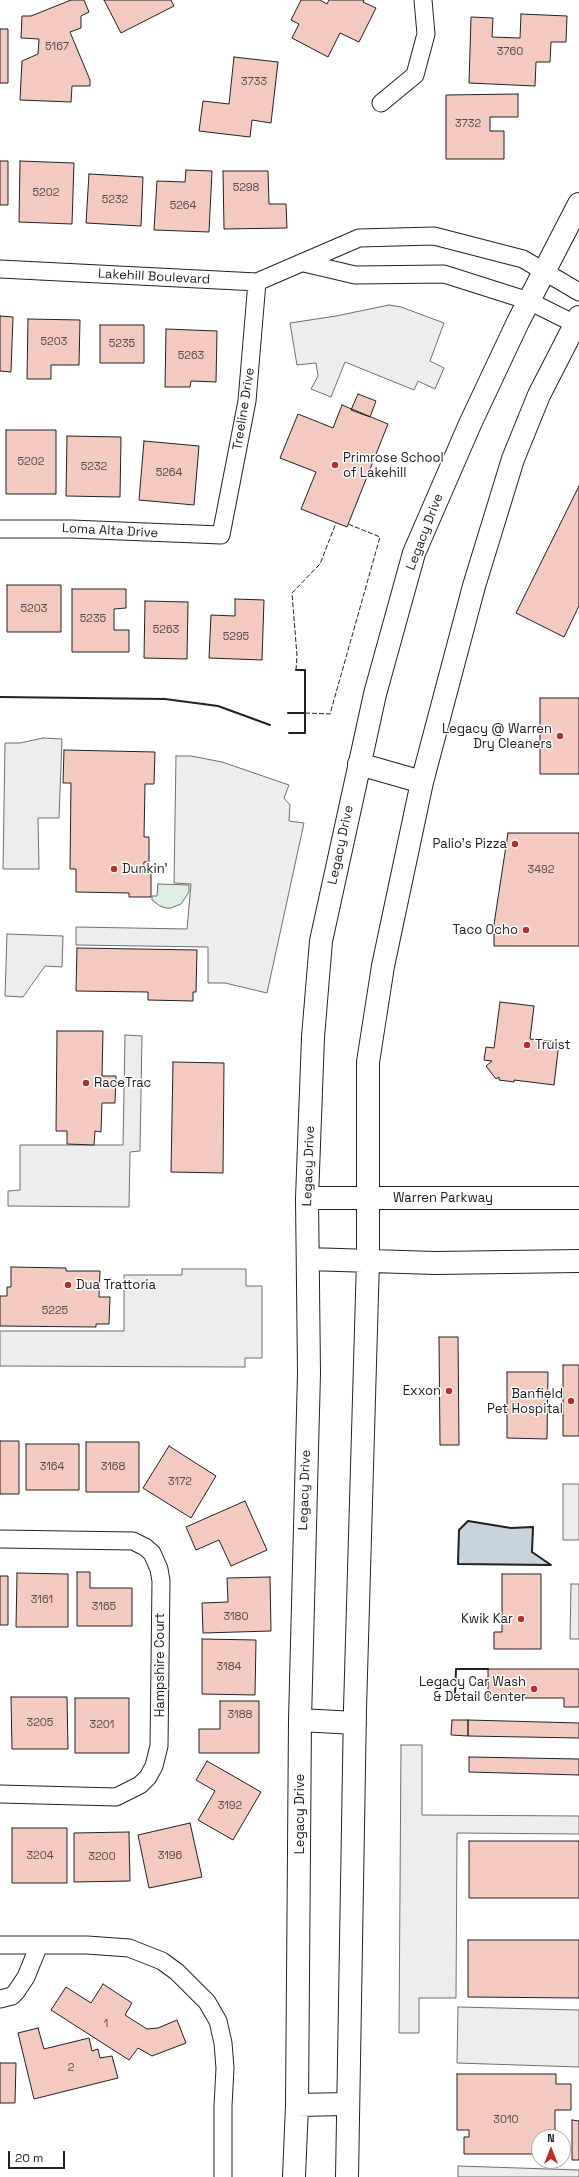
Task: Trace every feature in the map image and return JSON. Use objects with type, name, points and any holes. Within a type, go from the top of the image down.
[{"type":"main road","name":"Legacy Drive","points":[[294,2177],[297,2105],[300,1720],[309,1372],[307,1198],[313,1037],[321,941],[375,694],[414,553],[470,424],[529,302],[579,204]]},
{"type":"main road","points":[[347,2177],[355,1723],[368,1260],[368,1062],[383,966],[422,782],[474,586],[513,459],[540,395],[577,320]]},
{"type":"main road","points":[[359,764],[422,782]]},
{"type":"main road","name":"Warren Parkway","points":[[307,1198],[579,1198]]},
{"type":"main road","points":[[308,1259],[435,1263],[579,1261]]},
{"type":"main road","points":[[300,1720],[355,1723]]},
{"type":"main road","points":[[297,2105],[348,2104]]},
{"type":"street","points":[[381,103],[415,75],[426,34],[423,0]]},
{"type":"street","name":"Lakehill Boulevard","points":[[0,269],[257,282],[359,238],[434,236],[523,259],[579,292]]},
{"type":"street","points":[[304,263],[356,275],[444,274],[529,302],[577,320]]},
{"type":"street","name":"Treeline Drive","points":[[221,535],[247,401],[257,282]]},
{"type":"street","name":"Loma Alta Drive","points":[[0,529],[72,529],[221,535]]},
{"type":"street","name":"Hampshire Court","points":[[0,1539],[133,1541],[145,1547],[152,1553],[160,1569],[161,1581],[160,1746],[154,1766],[148,1777],[140,1785],[116,1797],[0,1794]]},
{"type":"street","points":[[0,1945],[122,1948],[147,1954],[162,1961],[177,1972],[207,2002],[218,2021],[224,2049],[225,2068],[222,2106],[223,2177]]},
{"type":"street","points":[[0,1999],[12,1996],[16,1992],[26,1977],[39,1945]]},
{"type":"green space","points":[[158,884],[189,885],[189,892],[181,904],[171,908],[166,908],[160,906],[152,900],[152,896],[157,896]]},
{"type":"shaded area","points":[[389,305],[401,307],[444,323],[430,361],[444,368],[435,389],[418,381],[414,390],[345,362],[331,397],[311,389],[318,376],[316,363],[297,365],[290,323],[336,316]]},
{"type":"shaded area","points":[[43,738],[62,739],[59,818],[38,818],[39,869],[3,869],[5,743],[20,743]]},
{"type":"shaded area","points":[[176,756],[191,756],[222,762],[289,785],[284,798],[290,805],[289,821],[304,823],[267,993],[225,983],[208,983],[208,947],[76,945],[76,927],[187,929],[191,884],[174,883]]},
{"type":"shaded area","points":[[7,934],[63,936],[62,967],[45,966],[23,997],[5,996]]},
{"type":"shaded area","points":[[125,1035],[142,1036],[140,1151],[130,1152],[129,1207],[8,1206],[8,1191],[20,1190],[20,1145],[123,1145]]},
{"type":"shaded area","points":[[182,1269],[246,1269],[246,1286],[262,1286],[262,1358],[245,1358],[245,1367],[0,1366],[0,1331],[124,1331],[124,1275],[182,1275]]},
{"type":"shaded area","points":[[563,1484],[579,1484],[579,1540],[563,1540]]},
{"type":"shaded area","points":[[468,1521],[511,1528],[533,1527],[532,1552],[551,1565],[458,1564],[459,1530]]},
{"type":"shaded area","points":[[571,1584],[579,1584],[579,1639],[570,1639]]},
{"type":"shaded area","points":[[401,1745],[422,1745],[422,1815],[579,1816],[579,1834],[457,1833],[456,1998],[419,1998],[419,2033],[399,2033]]},
{"type":"shaded area","points":[[458,2007],[579,2010],[579,2067],[457,2063]]},
{"type":"shaded area","points":[[458,2166],[579,2170],[579,2177],[458,2177]]},
{"type":"building","points":[[71,0],[84,0],[89,12],[81,16],[81,28],[70,32],[90,80],[90,86],[72,86],[71,102],[20,100],[22,61],[38,54],[39,39],[21,38],[22,16],[31,16]]},
{"type":"building","points":[[104,0],[171,0],[174,6],[121,33]]},
{"type":"building","points":[[301,0],[320,0],[327,4],[329,0],[364,0],[363,2],[376,8],[359,42],[340,33],[328,57],[292,38],[299,24],[291,20]]},
{"type":"building","points":[[521,14],[567,16],[566,42],[551,42],[550,62],[536,62],[535,86],[469,83],[471,17],[493,18],[492,37],[520,38]]},
{"type":"building","points":[[0,29],[8,29],[8,83],[0,83]]},
{"type":"building","points":[[234,57],[278,62],[271,123],[252,120],[250,137],[199,131],[203,101],[229,104]]},
{"type":"building","points":[[518,94],[518,117],[490,117],[490,131],[504,131],[504,159],[446,159],[446,95]]},
{"type":"building","points":[[0,161],[8,161],[8,205],[0,205]]},
{"type":"building","points":[[20,161],[74,163],[72,224],[19,222]]},
{"type":"building","points":[[186,170],[212,171],[209,232],[154,230],[157,181],[185,182]]},
{"type":"building","points":[[223,171],[268,171],[269,204],[286,204],[287,228],[224,229]]},
{"type":"building","points":[[89,174],[143,177],[141,226],[86,223]]},
{"type":"building","points":[[0,316],[13,317],[11,372],[0,371]]},
{"type":"building","points":[[28,319],[80,320],[79,365],[51,365],[51,379],[27,379]]},
{"type":"building","points":[[100,325],[144,325],[144,363],[100,363]]},
{"type":"building","points":[[166,329],[217,331],[216,382],[191,381],[190,387],[165,387]]},
{"type":"building","points":[[358,394],[376,401],[370,417],[351,410]]},
{"type":"building","name":"Primrose School of Lakehill","points":[[342,405],[388,424],[347,527],[301,509],[316,472],[280,458],[298,414],[333,428]]},
{"type":"building","points":[[6,430],[56,430],[56,494],[6,494]]},
{"type":"building","points":[[67,436],[121,437],[120,497],[66,496]]},
{"type":"building","points":[[144,441],[199,446],[194,505],[139,500]]},
{"type":"building","points":[[579,486],[579,606],[564,637],[516,613]]},
{"type":"building","points":[[7,585],[61,585],[61,632],[7,632]]},
{"type":"building","points":[[72,589],[126,589],[126,608],[114,609],[114,630],[129,630],[129,652],[72,652]]},
{"type":"building","points":[[235,599],[264,600],[262,660],[209,658],[211,615],[235,616]]},
{"type":"building","points":[[145,601],[188,602],[187,659],[144,658]]},
{"type":"building","name":"Legacy @ Warren Dry Cleaners","points":[[540,698],[579,698],[579,774],[540,774]]},
{"type":"building","points":[[64,750],[155,752],[154,784],[145,784],[144,837],[149,837],[149,862],[144,862],[143,873],[151,873],[151,897],[129,897],[129,893],[76,892],[76,869],[70,869],[71,783],[63,783]]},
{"type":"building","points":[[508,833],[579,833],[579,946],[494,946],[494,924]]},
{"type":"building","points":[[77,948],[197,950],[196,992],[193,992],[193,1001],[148,1000],[148,992],[76,991]]},
{"type":"building","name":"Truist","points":[[500,1002],[534,1006],[530,1039],[559,1042],[554,1085],[514,1080],[514,1082],[499,1080],[499,1077],[496,1079],[486,1066],[492,1061],[484,1060],[486,1047],[494,1048]]},
{"type":"building","name":"RaceTrac","points":[[57,1031],[103,1031],[102,1076],[116,1076],[115,1103],[102,1103],[101,1132],[95,1131],[94,1145],[67,1144],[67,1131],[56,1131]]},
{"type":"building","name":"RaceTrac","points":[[173,1062],[224,1063],[223,1173],[171,1172]]},
{"type":"building","points":[[11,1267],[66,1268],[66,1271],[100,1271],[99,1297],[110,1297],[109,1324],[96,1324],[96,1327],[0,1326],[0,1296],[7,1296],[7,1287],[11,1287]]},
{"type":"building","name":"Exxon","points":[[439,1337],[458,1337],[459,1445],[440,1445]]},
{"type":"building","name":"Banfield Pet Hospital","points":[[563,1365],[579,1365],[579,1436],[563,1436]]},
{"type":"building","points":[[507,1372],[548,1372],[547,1439],[507,1438]]},
{"type":"building","points":[[0,1441],[19,1441],[19,1494],[0,1494]]},
{"type":"building","points":[[86,1442],[139,1442],[139,1492],[86,1492]]},
{"type":"building","points":[[26,1444],[79,1444],[79,1490],[26,1490]]},
{"type":"building","points":[[169,1446],[216,1476],[191,1518],[143,1488]]},
{"type":"building","points":[[245,1501],[267,1550],[231,1566],[219,1540],[196,1550],[186,1527]]},
{"type":"building","points":[[77,1572],[90,1572],[90,1588],[132,1588],[132,1626],[77,1626]]},
{"type":"building","points":[[17,1573],[68,1574],[68,1627],[16,1627]]},
{"type":"building","name":"Kwik Kar","points":[[502,1574],[541,1574],[541,1649],[494,1649],[494,1632],[502,1632]]},
{"type":"building","points":[[0,1576],[8,1576],[8,1625],[0,1625]]},
{"type":"building","points":[[270,1577],[271,1631],[203,1633],[202,1603],[228,1602],[227,1578]]},
{"type":"building","points":[[202,1639],[256,1640],[255,1695],[202,1694]]},
{"type":"building","name":"Legacy Car Wash & Detail Center","points":[[488,1669],[579,1669],[579,1707],[564,1707],[564,1698],[488,1698]]},
{"type":"building","points":[[11,1697],[67,1697],[68,1749],[12,1749]]},
{"type":"building","points":[[75,1698],[129,1698],[129,1753],[75,1753]]},
{"type":"building","points":[[220,1701],[259,1701],[259,1753],[199,1753],[199,1729],[220,1729]]},
{"type":"building","points":[[452,1720],[468,1720],[468,1736],[451,1735]]},
{"type":"building","points":[[468,1720],[579,1723],[579,1738],[468,1736]]},
{"type":"building","points":[[469,1757],[579,1759],[579,1775],[469,1772]]},
{"type":"building","points":[[207,1761],[261,1792],[233,1840],[198,1820],[215,1791],[196,1780]]},
{"type":"building","points":[[190,1823],[202,1877],[149,1888],[138,1835]]},
{"type":"building","points":[[12,1828],[67,1828],[67,1883],[12,1883]]},
{"type":"building","points":[[129,1832],[130,1881],[74,1882],[74,1833]]},
{"type":"building","points":[[469,1841],[579,1841],[579,1898],[469,1898]]},
{"type":"building","points":[[468,1940],[579,1940],[579,1998],[468,1997]]},
{"type":"building","points":[[103,1984],[132,2003],[125,2015],[147,2029],[158,2028],[177,2020],[186,2043],[152,2056],[138,2048],[129,2060],[51,2010],[66,1987],[91,2003]]},
{"type":"building","points":[[38,2028],[44,2049],[89,2038],[92,2051],[98,2049],[100,2058],[112,2056],[118,2078],[34,2099],[18,2033]]},
{"type":"building","points":[[0,2063],[16,2063],[15,2103],[0,2103]]},
{"type":"building","points":[[457,2074],[556,2074],[556,2084],[571,2084],[571,2110],[555,2110],[555,2129],[531,2129],[531,2154],[464,2154],[464,2137],[469,2137],[469,2130],[457,2130]]},
{"type":"building","points":[[572,2120],[579,2121],[579,2160],[572,2160]]},
{"type":"fence","points":[[296,670],[297,656],[292,593],[320,564],[336,523]]},
{"type":"fence","points":[[305,713],[330,714],[380,537],[348,524]]},
{"type":"wall","points":[[289,733],[305,733],[305,670],[296,670]]},
{"type":"wall","points":[[0,697],[165,699],[218,706],[270,725]]},
{"type":"wall","points":[[288,713],[305,713]]},
{"type":"wall","points":[[468,1521],[511,1528],[533,1527],[532,1552],[551,1565],[458,1564],[459,1530],[468,1521]]},
{"type":"wall","points":[[455,1696],[456,1669],[488,1669]]},
{"type":"place","name":"Primrose School of Lakehill","points":[[335,465]]},
{"type":"place","name":"Legacy @ Warren Dry Cleaners","points":[[560,736]]},
{"type":"place","name":"Palio's Pizza","points":[[515,844]]},
{"type":"place","name":"Dunkin'","points":[[114,869]]},
{"type":"place","name":"Taco Ocho","points":[[526,930]]},
{"type":"place","name":"Truist","points":[[527,1045]]},
{"type":"place","name":"RaceTrac","points":[[86,1083]]},
{"type":"place","name":"Dua Trattoria","points":[[68,1285]]},
{"type":"place","name":"Exxon","points":[[449,1391]]},
{"type":"place","name":"Banfield Pet Hospital","points":[[571,1401]]},
{"type":"place","name":"Kwik Kar","points":[[521,1619]]},
{"type":"place","name":"Legacy Car Wash & Detail Center","points":[[534,1689]]}]
